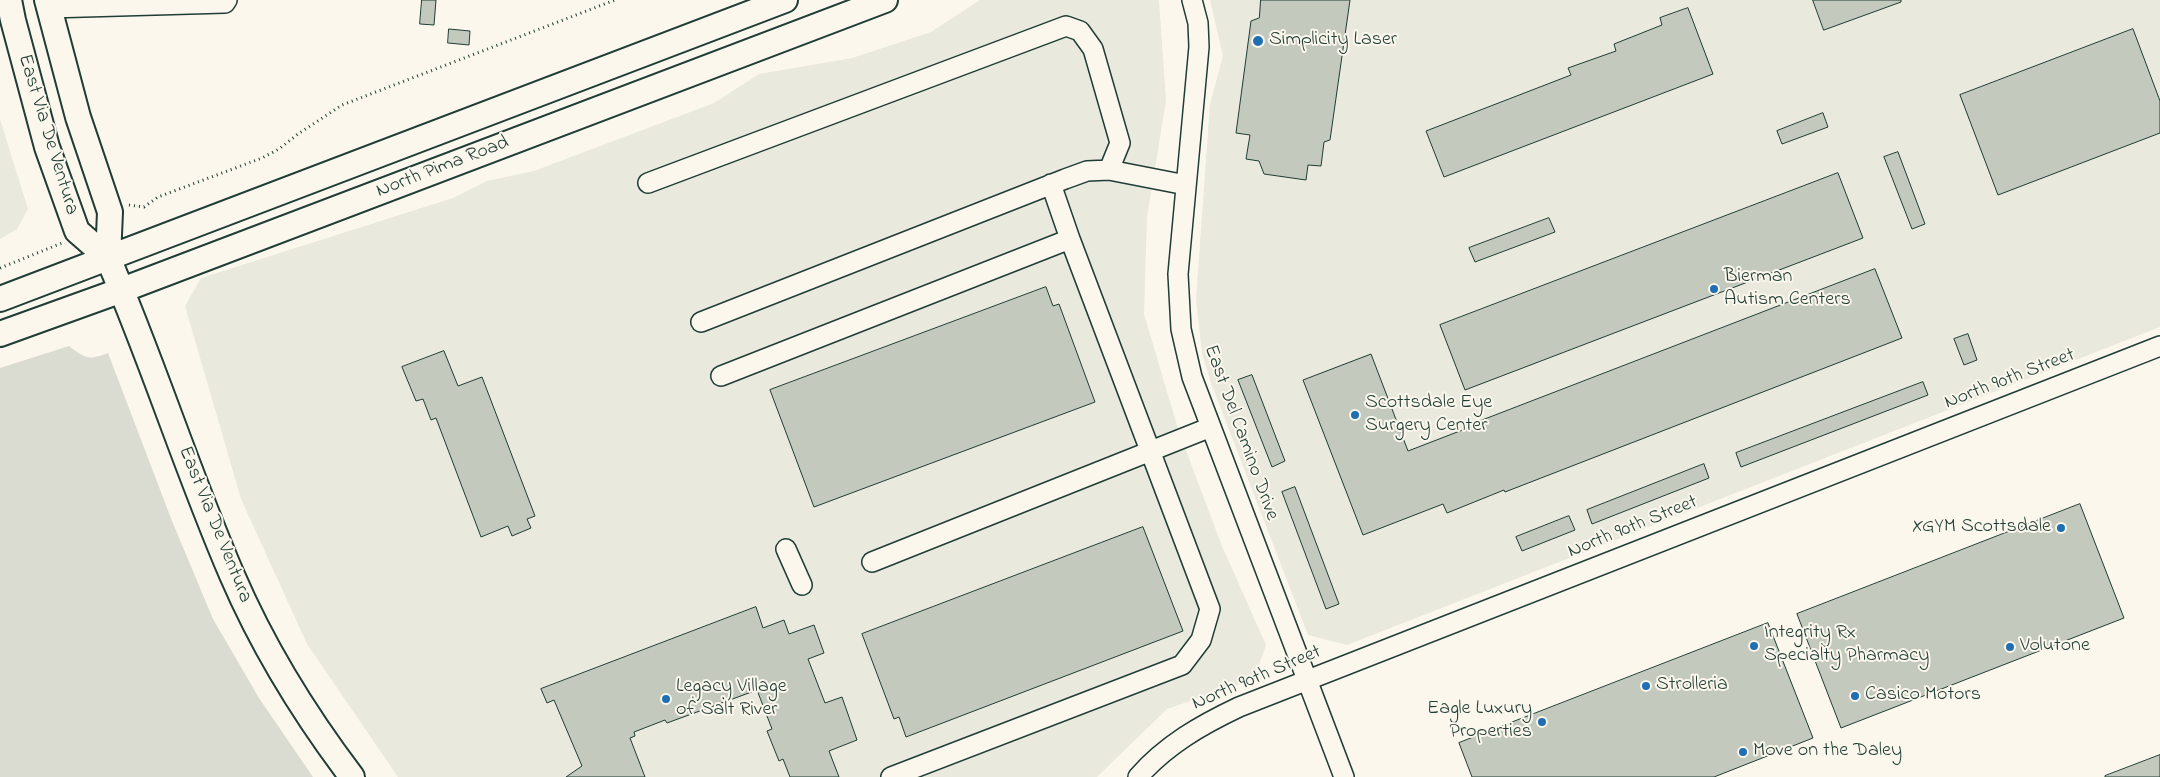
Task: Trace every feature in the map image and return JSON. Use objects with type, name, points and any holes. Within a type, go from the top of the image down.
[{"type":"main road","name":"North Pima Road","points":[[0,298],[785,0]]},
{"type":"main road","name":"North Pima Road","points":[[0,334],[122,290],[885,0]]},
{"type":"main road","name":"East Via De Ventura","points":[[48,4],[78,117],[110,212],[108,258]]},
{"type":"main road","name":"East Via De Ventura","points":[[7,8],[47,147],[77,231],[108,258],[239,591],[285,677],[327,744],[352,777]]},
{"type":"street","points":[[48,4],[225,3],[227,0]]},
{"type":"street","name":"East Del Camino Drive","points":[[1192,0],[1198,23],[1199,47],[1178,274],[1179,311],[1186,354],[1211,427],[1344,777]]},
{"type":"street","points":[[648,183],[1066,26],[1080,31],[1093,49],[1120,143],[1109,170]]},
{"type":"street","points":[[700,322],[1087,171],[1109,170],[1186,185]]},
{"type":"street","points":[[891,777],[1182,665],[1201,640],[1210,609],[1051,184]]},
{"type":"street","points":[[721,376],[1070,239]]},
{"type":"street","name":"North 90th Street","points":[[1138,777],[1176,741],[1212,720],[2160,346]]},
{"type":"street","points":[[872,562],[1211,427]]},
{"type":"street","points":[[786,549],[802,585]]},
{"type":"path","points":[[126,204],[144,207],[158,197],[262,158],[279,149],[342,105],[615,0]]},
{"type":"path","points":[[0,268],[61,244],[66,237]]},
{"type":"shaded area","points":[[980,0],[1159,0],[1166,101],[1147,217],[1144,314],[1179,432],[1222,546],[1266,645],[1254,679],[1167,709],[1097,777],[398,777],[307,644],[241,499],[185,306],[201,278],[453,198],[487,181],[534,171],[714,103],[759,74],[852,58],[931,32]]},
{"type":"shaded area","points":[[1210,0],[2160,0],[2160,327],[1347,645],[1308,635],[1211,383],[1202,354],[1196,299],[1210,104],[1223,56]]},
{"type":"shaded area","points":[[0,119],[28,209],[17,229],[0,239]]},
{"type":"shaded area","points":[[69,346],[87,357],[96,357],[108,353],[172,521],[213,619],[259,698],[313,777],[0,777],[0,368]]},
{"type":"building","points":[[422,0],[436,0],[434,25],[420,24]]},
{"type":"building","points":[[1261,0],[1350,0],[1330,140],[1324,142],[1321,166],[1308,165],[1306,180],[1264,174],[1259,161],[1246,159],[1250,135],[1236,133],[1251,21],[1259,18]]},
{"type":"building","points":[[1813,0],[1901,0],[1901,2],[1824,30]]},
{"type":"building","points":[[1688,8],[1713,74],[1444,177],[1426,131],[1571,75],[1568,68],[1616,51],[1614,44],[1662,25],[1660,18]]},
{"type":"building","points":[[449,29],[470,31],[469,45],[448,43]]},
{"type":"building","points":[[2133,29],[2160,101],[2160,133],[1998,195],[1960,95]]},
{"type":"building","points":[[1823,113],[1828,127],[1782,144],[1777,131]]},
{"type":"building","points":[[1898,152],[1925,224],[1912,229],[1884,157]]},
{"type":"building","points":[[1838,173],[1863,238],[1465,390],[1440,325]]},
{"type":"building","points":[[1549,218],[1555,232],[1475,262],[1469,248]]},
{"type":"building","points":[[1875,269],[1902,338],[1505,492],[1504,490],[1447,513],[1443,504],[1363,535],[1303,380],[1371,354],[1408,451],[1478,424],[1478,422]]},
{"type":"building","points":[[1046,287],[1053,306],[1059,304],[1095,402],[814,507],[770,390]]},
{"type":"building","points":[[1968,334],[1977,360],[1964,365],[1954,339]]},
{"type":"building","points":[[444,351],[458,386],[482,377],[535,516],[527,519],[531,528],[512,536],[508,526],[481,537],[436,418],[431,420],[423,399],[416,401],[402,367]]},
{"type":"building","points":[[1252,375],[1285,461],[1272,467],[1238,380]]},
{"type":"building","points":[[1923,382],[1928,395],[1741,467],[1736,453]]},
{"type":"building","points":[[1704,464],[1709,478],[1592,524],[1587,510]]},
{"type":"building","points":[[1295,487],[1339,604],[1326,609],[1282,492]]},
{"type":"building","points":[[2080,504],[2124,618],[1841,728],[1797,614]]},
{"type":"building","points":[[1569,516],[1575,530],[1522,551],[1516,537]]},
{"type":"building","points":[[1143,527],[1183,631],[906,737],[899,717],[894,719],[862,634]]},
{"type":"building","name":"Legacy Village of Salt River","points":[[756,607],[763,628],[784,620],[789,634],[814,625],[824,653],[808,659],[825,703],[842,697],[857,740],[829,751],[839,777],[790,777],[783,759],[779,761],[767,731],[772,729],[757,690],[667,723],[665,720],[634,732],[635,736],[630,738],[645,777],[566,777],[582,766],[554,700],[547,703],[541,689]]},
{"type":"building","points":[[1768,623],[1813,738],[1714,777],[1472,777],[1459,743]]},
{"type":"building","points":[[2160,755],[2160,777],[2105,777],[2105,776]]},
{"type":"place","name":"Simplicity Laser","points":[[1258,41]]},
{"type":"place","name":"Bierman Autism Centers","points":[[1714,289]]},
{"type":"place","name":"Scottsdale Eye Surgery Center","points":[[1355,415]]},
{"type":"place","name":"XGYM Scottsdale","points":[[2061,528]]},
{"type":"place","name":"Integrity Rx Specialty Pharmacy","points":[[1754,646]]},
{"type":"place","name":"Volutone","points":[[2010,647]]},
{"type":"place","name":"Strolleria","points":[[1646,686]]},
{"type":"place","name":"Casico Motors","points":[[1855,696]]},
{"type":"place","name":"Legacy Village of Salt River","points":[[666,699]]},
{"type":"place","name":"Eagle Luxury Properties","points":[[1542,722]]},
{"type":"place","name":"Move on the Daley","points":[[1743,752]]}]
